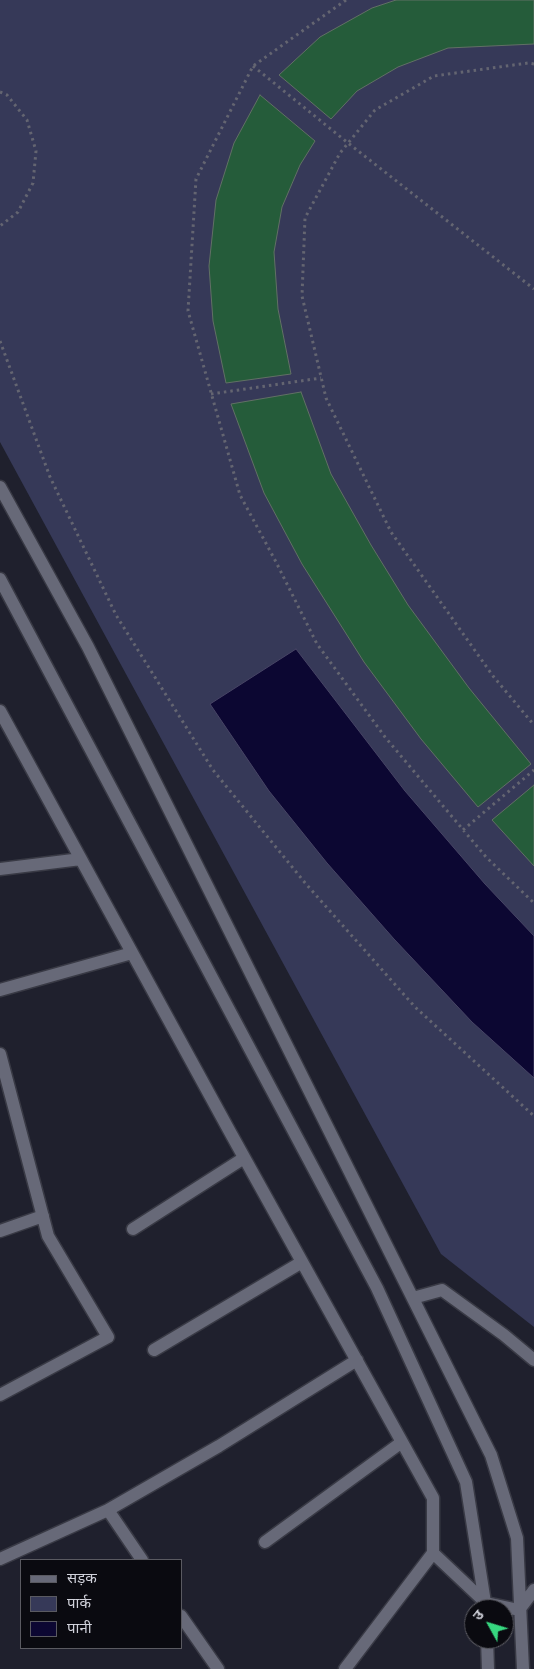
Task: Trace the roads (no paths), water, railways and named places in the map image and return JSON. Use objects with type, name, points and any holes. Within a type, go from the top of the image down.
[{"type":"street","points":[[0,487],[88,647],[491,1455],[517,1538],[523,1669]]},
{"type":"street","points":[[0,579],[377,1288],[466,1482],[485,1599]]},
{"type":"street","points":[[0,711],[244,1158],[433,1498],[433,1554],[345,1669]]},
{"type":"street","points":[[0,869],[81,859]]},
{"type":"street","points":[[0,990],[132,953]]},
{"type":"street","points":[[0,1054],[48,1236],[108,1337],[0,1395]]},
{"type":"street","points":[[133,1229],[244,1158]]},
{"type":"street","points":[[0,1231],[43,1216]]},
{"type":"street","points":[[154,1350],[302,1262]]},
{"type":"street","points":[[413,1298],[442,1290],[504,1335],[534,1360]]},
{"type":"street","points":[[0,1559],[108,1510],[219,1446],[357,1360]]},
{"type":"street","points":[[265,1542],[402,1442]]},
{"type":"street","points":[[108,1510],[141,1559]]},
{"type":"street","points":[[433,1554],[479,1599]]},
{"type":"street","points":[[519,1610],[534,1590]]},
{"type":"street","points":[[514,1609],[519,1610]]},
{"type":"street","points":[[182,1617],[218,1669]]},
{"type":"street","points":[[487,1649],[488,1669]]},
{"type":"water","points":[[296,649],[405,791],[485,884],[534,936],[534,1078],[472,1022],[394,939],[327,863],[269,791],[210,704]]}]
